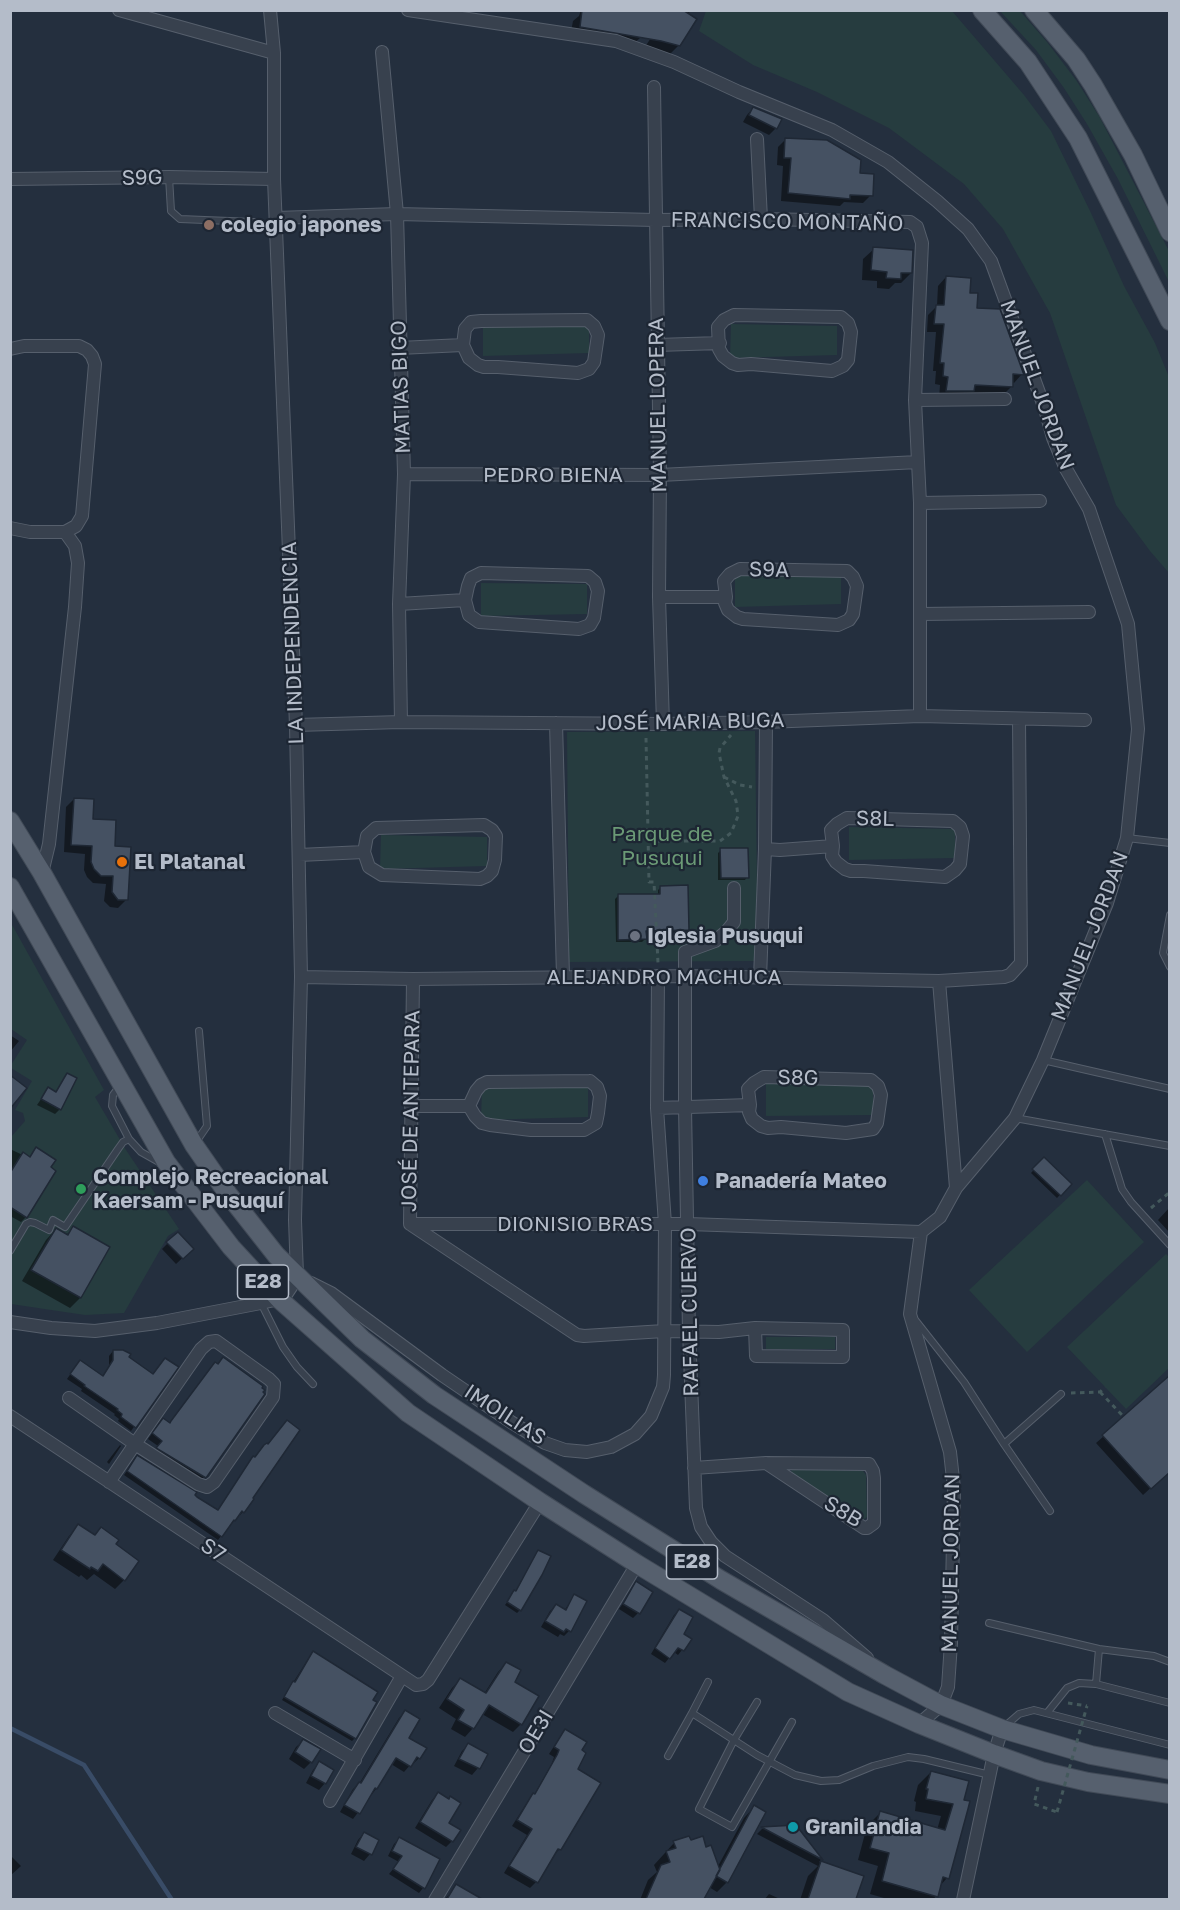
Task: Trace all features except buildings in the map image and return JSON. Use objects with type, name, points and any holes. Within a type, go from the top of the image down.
[{"type":"main road","points":[[982,10],[1028,62],[1078,138],[1170,321]]},
{"type":"main road","points":[[1034,10],[1076,59],[1093,85],[1133,155],[1170,232]]},
{"type":"main road","name":"E28","points":[[10,821],[42,873],[194,1145],[276,1255],[362,1339],[434,1395],[584,1494],[721,1580],[941,1705],[1002,1729],[1091,1755],[1170,1770]]},
{"type":"main road","name":"E28","points":[[10,887],[166,1162],[270,1301],[408,1413],[637,1564],[848,1692],[919,1724],[1041,1771],[1079,1780],[1170,1794]]},
{"type":"street","points":[[119,10],[274,53]]},
{"type":"street","name":"LA INDEPENDENCIA","points":[[270,10],[274,53],[274,179],[296,725],[301,977],[295,1220],[297,1275]]},
{"type":"street","points":[[408,10],[469,15]]},
{"type":"street","name":"MANUEL JORDAN","points":[[469,15],[616,41],[674,62],[739,92],[832,130],[888,162],[938,201],[968,229],[991,261],[1045,409],[1053,438],[1066,469],[1089,509],[1128,624],[1138,729],[1127,838],[1107,903],[1043,1060],[1015,1118],[956,1188],[940,1217],[921,1233],[910,1314],[950,1452],[954,1488],[951,1643],[948,1687],[941,1705]]},
{"type":"street","name":"MATIAS BIGO","points":[[382,52],[397,214],[404,474],[399,604],[401,722]]},
{"type":"street","name":"MANUEL LOPERA","points":[[654,87],[660,476],[659,597],[663,724]]},
{"type":"street","points":[[757,139],[761,219]]},
{"type":"street","name":"S9G","points":[[10,179],[169,177],[274,179]]},
{"type":"street","name":"FRANCISCO MONTAÑO","points":[[276,218],[397,214],[655,220],[761,219],[910,222],[916,227],[922,243],[915,400],[920,503],[920,716]]},
{"type":"street","points":[[734,315],[841,317],[848,323],[851,332],[848,360],[843,366],[832,371],[751,364],[738,365],[723,356],[720,343],[718,327],[724,320],[734,315]]},
{"type":"street","points":[[587,320],[594,326],[597,335],[594,362],[589,369],[578,373],[484,367],[469,358],[463,345],[465,329],[471,322],[481,321],[587,320]]},
{"type":"street","points":[[657,345],[720,343]]},
{"type":"street","points":[[399,348],[463,345]]},
{"type":"street","points":[[10,349],[24,346],[79,346],[87,350],[95,364],[82,516],[76,526],[65,532],[30,532],[10,528]]},
{"type":"street","points":[[915,400],[1005,399]]},
{"type":"street","name":"PEDRO BIENA","points":[[404,474],[660,476],[918,462]]},
{"type":"street","points":[[920,503],[1040,501]]},
{"type":"street","points":[[42,873],[49,844],[76,596],[77,555],[75,546],[65,532]]},
{"type":"street","name":"S9A","points":[[740,569],[846,571],[853,577],[857,586],[853,614],[849,620],[838,625],[743,619],[728,610],[725,603],[726,597],[724,581],[730,574],[740,569]]},
{"type":"street","points":[[481,573],[588,576],[595,582],[598,591],[594,618],[590,625],[579,629],[478,622],[470,615],[465,600],[471,578],[481,573]]},
{"type":"street","name":"S9A","points":[[659,597],[726,597]]},
{"type":"street","points":[[399,604],[465,600]]},
{"type":"street","points":[[920,614],[1089,612]]},
{"type":"street","name":"JOSÉ MARIA BUGA","points":[[296,725],[401,722],[663,724],[920,716],[1085,720]]},
{"type":"street","name":"ALEJANDRO MACHUCA","points":[[301,977],[686,976],[939,981],[1010,975],[1021,963],[1019,719]]},
{"type":"street","points":[[760,978],[765,849],[766,722]]},
{"type":"street","points":[[556,723],[563,976]]},
{"type":"street","name":"S8L","points":[[847,818],[954,821],[960,827],[963,836],[960,864],[956,870],[945,877],[851,871],[836,862],[832,856],[833,846],[831,830],[847,818]]},
{"type":"street","points":[[484,825],[496,836],[492,871],[480,879],[382,875],[369,867],[364,852],[367,836],[376,828],[484,825]]},
{"type":"street","name":"S8L","points":[[765,849],[833,846]]},
{"type":"street","points":[[298,855],[364,852]]},
{"type":"street","name":"RAFAEL CUERVO","points":[[734,888],[734,922],[715,941],[685,952],[689,1332],[696,1508],[701,1527],[711,1542],[725,1556],[823,1620],[885,1675]]},
{"type":"street","name":"IMOILIAS","points":[[297,1275],[331,1293],[442,1375],[545,1443],[565,1450],[587,1452],[611,1447],[634,1434],[651,1416],[663,1387],[665,1224],[657,1108],[658,976]]},
{"type":"street","name":"JOSÉ DE ANTEPARA","points":[[413,978],[410,1224],[577,1335],[664,1331],[719,1332],[755,1328],[843,1330],[843,1357],[756,1356],[755,1328]]},
{"type":"street","points":[[939,981],[956,1188]]},
{"type":"street","name":"S8G","points":[[764,1077],[871,1080],[878,1086],[881,1095],[877,1123],[873,1129],[846,1133],[761,1126],[752,1119],[749,1112],[750,1105],[748,1089],[764,1077]]},
{"type":"street","points":[[590,1081],[597,1087],[600,1096],[596,1123],[590,1127],[575,1130],[543,1130],[490,1125],[482,1123],[469,1106],[476,1091],[487,1082],[590,1081]]},
{"type":"street","name":"S8G","points":[[657,1108],[750,1105]]},
{"type":"street","points":[[411,1106],[469,1106]]},
{"type":"street","name":"DIONISIO BRAS","points":[[410,1224],[688,1224],[921,1233]]},
{"type":"street","points":[[10,1322],[95,1331],[157,1323],[270,1301],[287,1293],[297,1275]]},
{"type":"street","points":[[69,1398],[135,1444],[198,1484],[207,1487],[214,1482],[273,1397],[274,1384],[216,1341],[209,1342],[201,1349],[135,1444],[109,1482]]},
{"type":"street","name":"S7","points":[[10,1416],[416,1685],[428,1680],[540,1502]]},
{"type":"street","name":"S8B","points":[[694,1468],[766,1463],[869,1464],[874,1478],[874,1523],[864,1528],[766,1463]]},
{"type":"street","name":"OE3I","points":[[435,1899],[637,1564]]},
{"type":"street","points":[[330,1801],[402,1676]]},
{"type":"street","points":[[919,1724],[941,1705]]},
{"type":"street","points":[[276,1713],[355,1760]]},
{"type":"street","points":[[963,1899],[994,1754],[1002,1729]]},
{"type":"lane","points":[[169,177],[171,211],[180,219],[254,222]]},
{"type":"lane","points":[[1127,838],[1170,843]]},
{"type":"lane","points":[[1170,915],[1163,953],[1170,967]]},
{"type":"lane","points":[[194,1145],[207,1126],[199,1031]]},
{"type":"lane","points":[[1043,1060],[1170,1089]]},
{"type":"lane","points":[[122,1084],[112,1095],[111,1102],[129,1138],[149,1158],[166,1162]]},
{"type":"lane","points":[[1015,1118],[1170,1146]]},
{"type":"lane","points":[[1105,1134],[1122,1189],[1170,1245]]},
{"type":"lane","points":[[10,1251],[26,1224],[30,1222],[49,1230],[53,1220],[65,1227],[117,1149],[129,1138]]},
{"type":"lane","points":[[270,1301],[283,1347],[313,1384]]},
{"type":"lane","points":[[910,1314],[964,1382],[1050,1511]]},
{"type":"lane","points":[[1004,1444],[1061,1394]]},
{"type":"lane","points":[[988,1623],[1100,1649],[1154,1656],[1170,1662]]},
{"type":"lane","points":[[1096,1684],[1100,1649]]},
{"type":"lane","points":[[668,1756],[708,1682]]},
{"type":"lane","points":[[1047,1713],[1067,1688],[1079,1683],[1096,1684],[1170,1703]]},
{"type":"lane","points":[[757,1702],[734,1740],[699,1809],[732,1827],[792,1722]]},
{"type":"lane","points":[[1002,1729],[1012,1718],[1025,1711],[1034,1710],[1170,1745]]},
{"type":"lane","points":[[692,1713],[768,1761],[795,1775],[821,1781],[839,1780],[873,1766],[908,1758],[924,1759],[991,1775]]},
{"type":"path","points":[[648,841],[720,841],[731,832],[738,816],[736,801],[724,777],[719,753],[720,748],[731,735],[731,723]]},
{"type":"path","points":[[646,724],[649,882],[654,882],[658,976]]},
{"type":"path","points":[[724,777],[740,785],[765,788]]},
{"type":"path","points":[[1143,1215],[1170,1192]]},
{"type":"path","points":[[1061,1394],[1100,1392],[1105,1387]]},
{"type":"path","points":[[1100,1392],[1122,1415]]},
{"type":"path","points":[[1034,1804],[1057,1812],[1087,1706],[1062,1701]]},
{"type":"green space","points":[[706,11],[952,11],[1024,95],[1051,131],[1124,286],[1155,343],[1169,377],[1169,573],[1116,505],[1050,313],[1003,229],[964,184],[889,128],[817,92],[753,65],[699,31]]},
{"type":"green space","points":[[1000,11],[1020,11],[1076,80],[1099,116],[1169,251],[1169,282],[1118,179],[1087,124],[1036,50]]},
{"type":"green space","points":[[483,322],[589,324],[589,353],[483,356]]},
{"type":"green space","points":[[731,324],[837,326],[837,355],[730,358]]},
{"type":"green space","points":[[735,574],[841,575],[841,604],[735,607]]},
{"type":"green space","points":[[481,583],[587,584],[587,614],[481,616]]},
{"type":"green space","name":"Parque de Pusuqui","points":[[755,731],[758,961],[569,962],[567,732]]},
{"type":"green space","points":[[849,827],[955,829],[955,858],[849,860]]},
{"type":"green space","points":[[381,835],[487,837],[487,866],[380,869]]},
{"type":"green space","name":"Complejo Recreacional Kaersam - Pusuquí","points":[[11,923],[104,1090],[95,1097],[126,1150],[179,1229],[168,1236],[124,1313],[85,1315],[11,1304],[11,1137],[25,1121],[23,1113],[15,1110],[32,1081],[11,1068],[27,1040],[11,1029]]},
{"type":"green space","points":[[766,1084],[873,1084],[873,1115],[766,1116]]},
{"type":"green space","points":[[482,1086],[588,1088],[588,1117],[481,1120]]},
{"type":"green space","points":[[1087,1180],[1144,1242],[1027,1352],[969,1290]]},
{"type":"green space","points":[[1166,1254],[1170,1258],[1169,1368],[1126,1409],[1067,1347]]},
{"type":"green space","points":[[766,1337],[835,1337],[835,1349],[766,1349]]},
{"type":"green space","points":[[792,1469],[863,1471],[866,1475],[867,1517],[859,1518],[791,1473]]},
{"type":"waterway","points":[[10,1728],[84,1765],[172,1900]]},
{"type":"place","name":"colegio japones","points":[[209,225]]},
{"type":"place","name":"El Platanal","points":[[122,862]]},
{"type":"place","name":"Iglesia Pusuqui","points":[[635,936]]},
{"type":"place","name":"Panadería Mateo","points":[[703,1181]]},
{"type":"place","name":"Complejo Recreacional Kaersam - Pusuquí","points":[[81,1189]]},
{"type":"place","name":"Granilandia","points":[[793,1827]]}]
